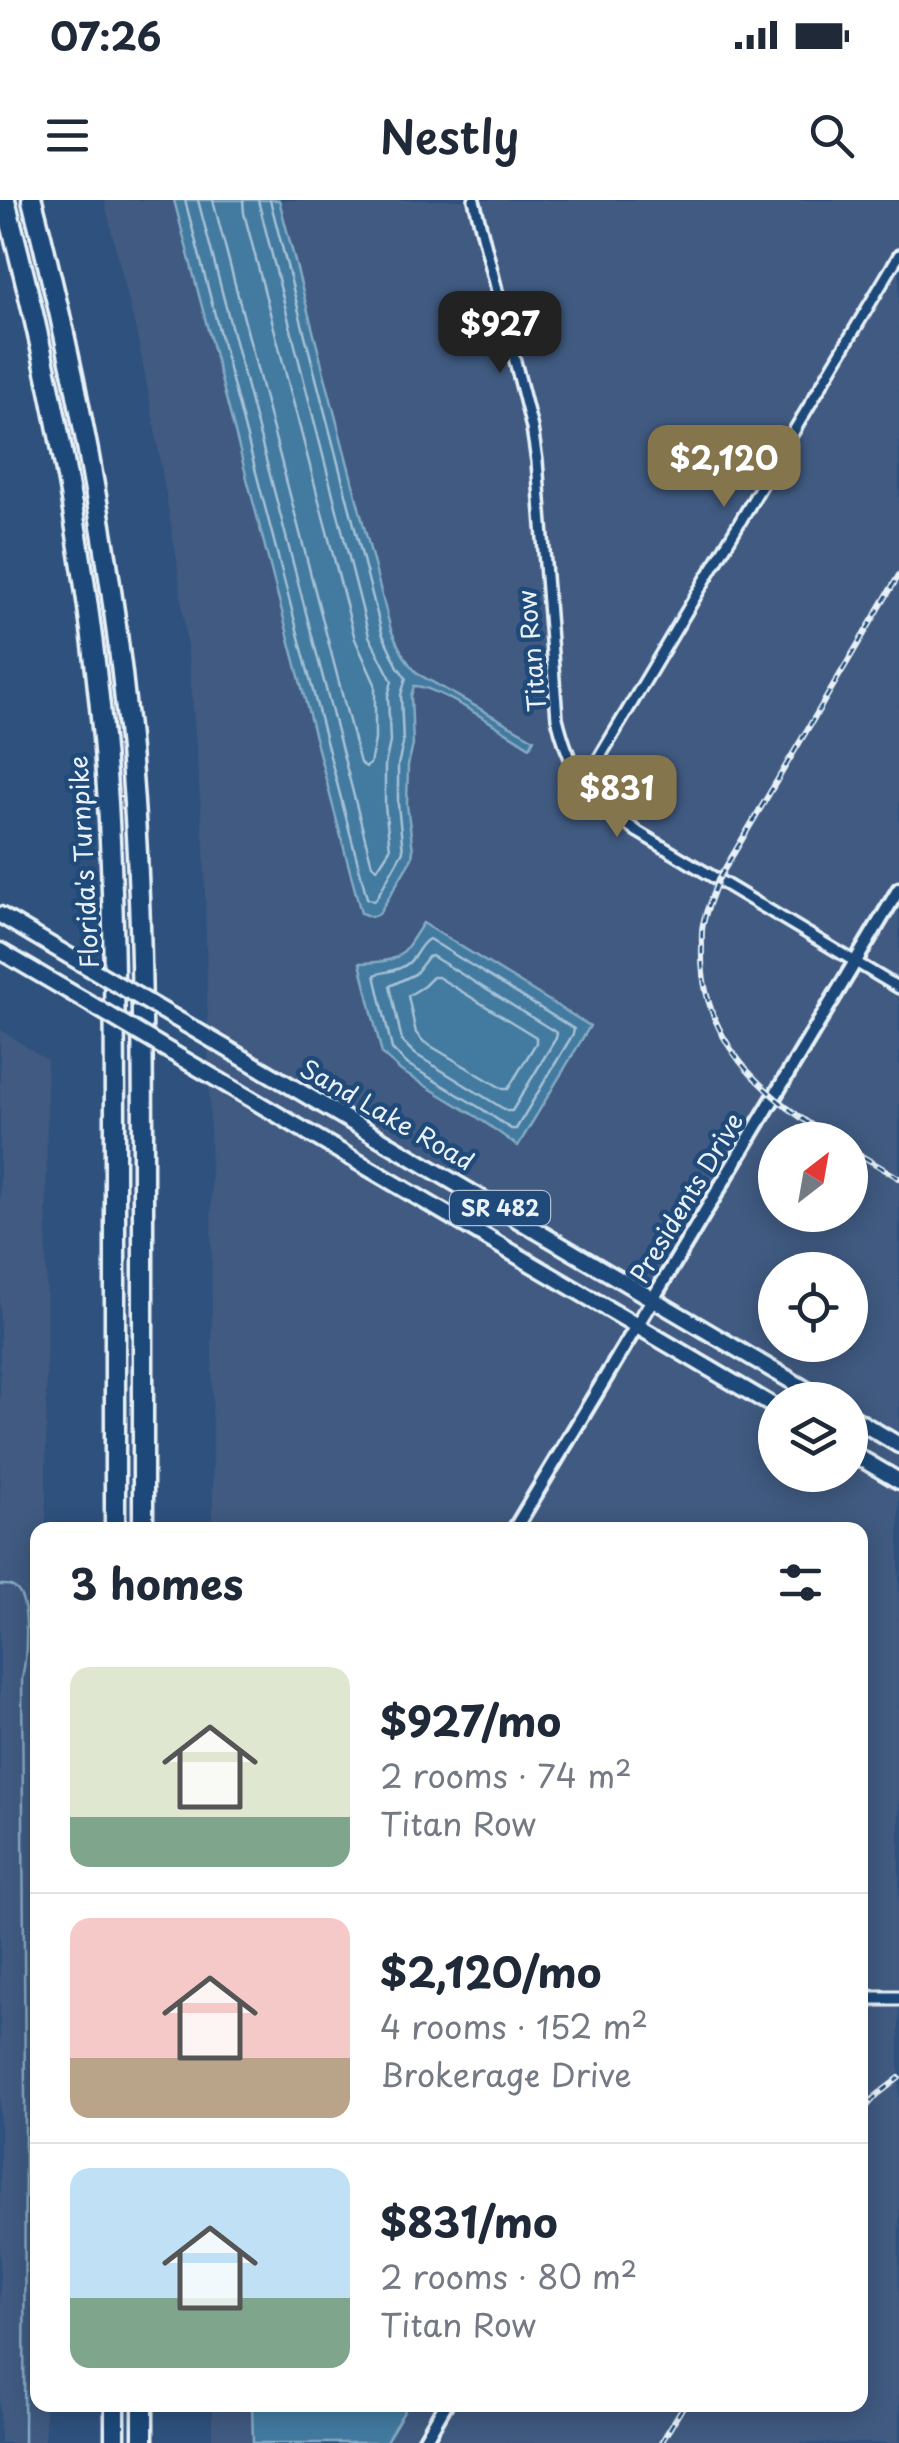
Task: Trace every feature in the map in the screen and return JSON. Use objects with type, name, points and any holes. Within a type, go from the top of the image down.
[{"type":"highway","name":"Florida's Turnpike","points":[[5,200],[37,326],[64,458],[102,733],[114,940],[115,1522]]},
{"type":"highway","name":"Florida's Turnpike","points":[[32,200],[76,384],[99,505],[128,730],[143,1021],[142,1522]]},
{"type":"highway","points":[[115,2412],[115,2443]]},
{"type":"highway","points":[[143,2412],[143,2443]]},
{"type":"main road","name":"Sand Lake Road","points":[[0,918],[794,1382]]},
{"type":"main road","name":"SR 482","points":[[0,952],[758,1397]]},
{"type":"main road","points":[[868,1427],[899,1445]]},
{"type":"main road","points":[[868,1463],[899,1481]]},
{"type":"street","name":"Titan Row","points":[[474,200],[532,428],[557,718],[565,752],[582,785],[606,810],[638,832],[899,988]]},
{"type":"street","points":[[582,785],[899,255]]},
{"type":"street","name":"Presidents Drive","points":[[519,1522],[899,889]]},
{"type":"street","points":[[868,1998],[899,1998]]},
{"type":"street","points":[[423,2443],[441,2412]]},
{"type":"shaded area","points":[[104,200],[899,200],[899,2443],[212,2443],[212,2412],[868,2412],[868,1522],[213,1522],[204,849],[177,562],[138,340]]},
{"type":"shaded area","points":[[0,1029],[47,1060],[46,1522],[30,1522],[30,2412],[45,2412],[45,2443],[0,2443]]},
{"type":"water","points":[[174,200],[279,200],[391,630],[418,674],[534,739],[530,747],[454,701],[414,686],[407,805],[412,858],[379,914],[371,917],[361,913]]},
{"type":"water","points":[[423,923],[590,1026],[518,1146],[401,1071],[382,1054],[360,963],[393,959],[410,944]]},
{"type":"water","points":[[252,2412],[404,2412],[385,2443],[253,2443]]},
{"type":"waterway","points":[[0,1585],[12,1586],[21,1596],[26,1632],[22,1679],[24,2443]]},
{"type":"railway","points":[[807,1122],[760,1084],[724,1037],[711,1010],[704,980],[702,930],[718,880],[899,575]]},
{"type":"railway","points":[[868,1160],[899,1178]]},
{"type":"railway","points":[[868,2105],[899,2078]]},
{"type":"railway","points":[[661,2443],[680,2412]]}]
